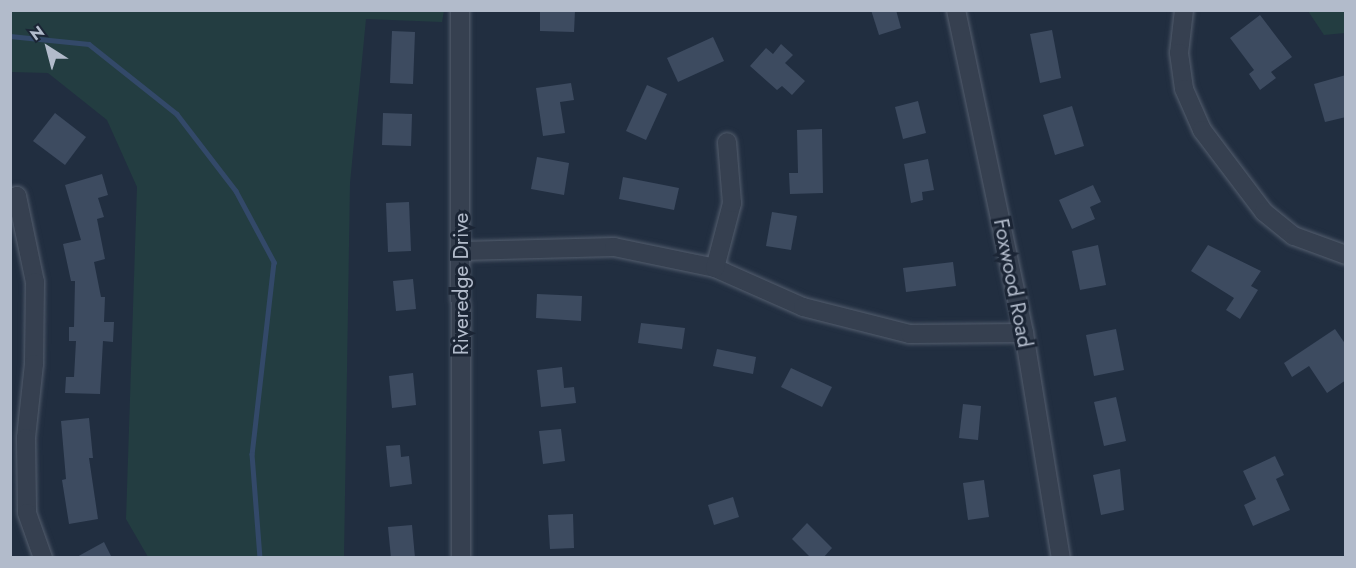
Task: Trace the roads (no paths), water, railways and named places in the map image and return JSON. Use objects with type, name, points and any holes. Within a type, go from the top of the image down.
[{"type":"street","name":"Riveredge Drive","points":[[460,10],[461,558]]},
{"type":"street","name":"Foxwood Road","points":[[956,10],[1024,333],[1061,558]]},
{"type":"street","points":[[1184,10],[1179,53],[1184,89],[1202,130],[1264,212],[1294,236],[1346,255]]},
{"type":"street","points":[[715,268],[732,203],[726,142]]},
{"type":"street","points":[[10,198],[17,196],[34,282],[34,364],[18,438],[27,513],[43,558]]},
{"type":"street","points":[[462,251],[614,248],[715,268],[803,307],[910,334],[1024,333]]},
{"type":"waterway","points":[[10,36],[89,44],[177,114],[236,191],[274,262],[252,454],[260,558]]}]
